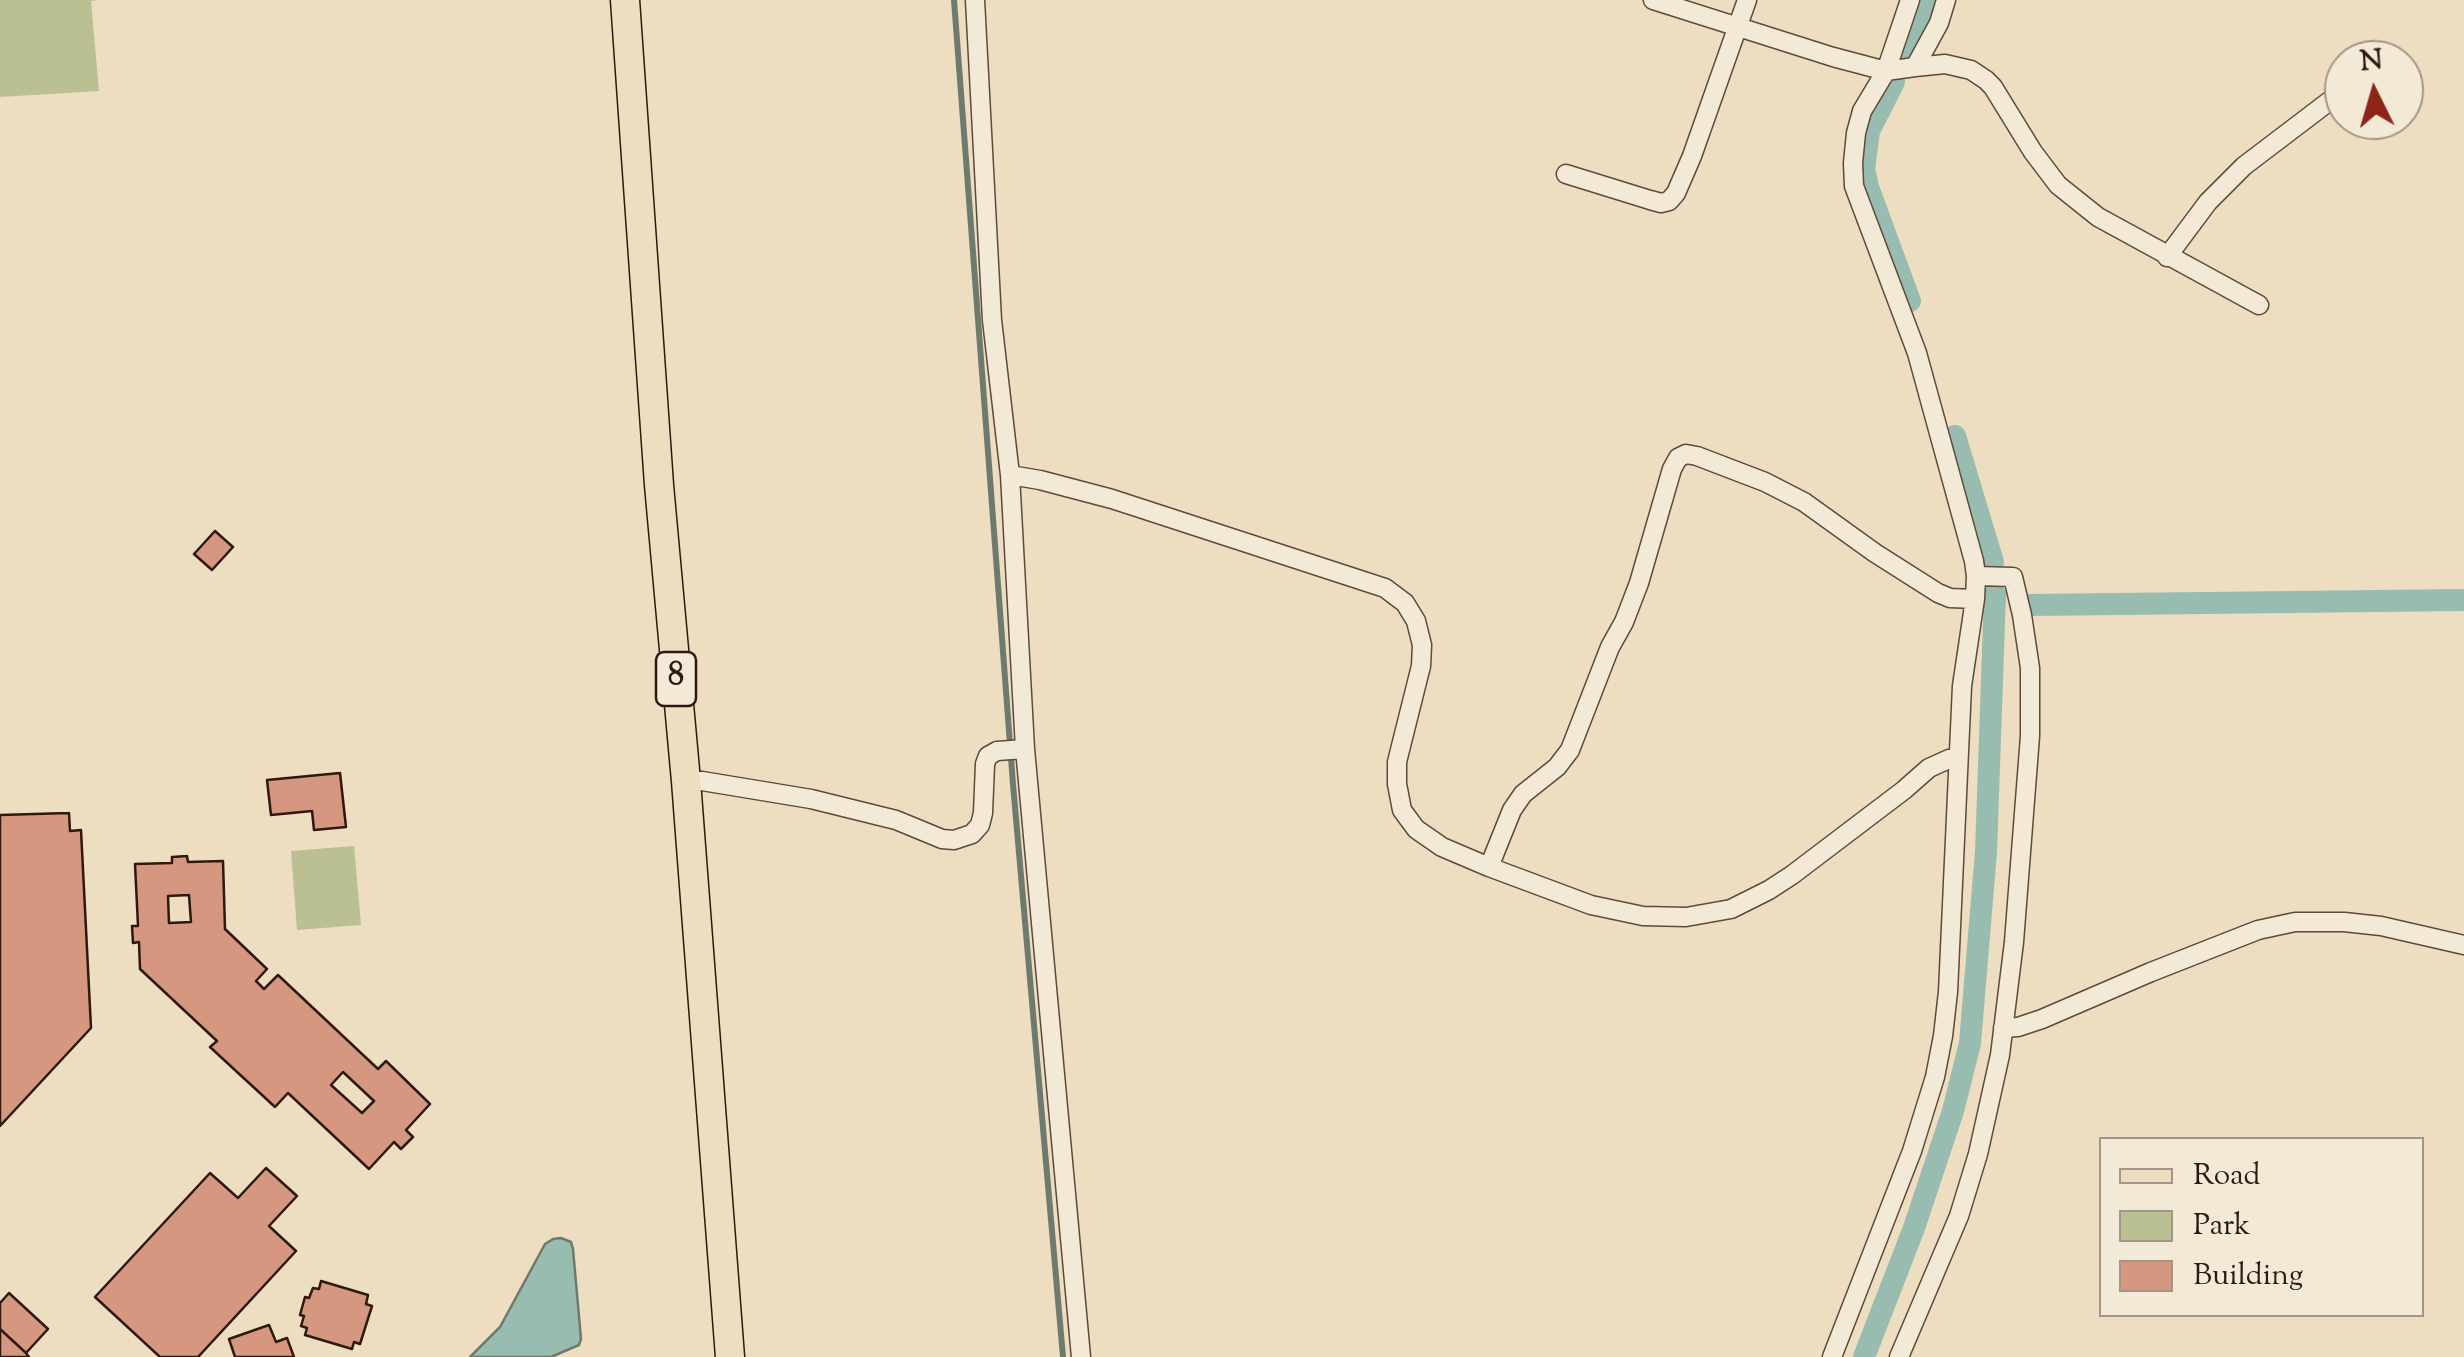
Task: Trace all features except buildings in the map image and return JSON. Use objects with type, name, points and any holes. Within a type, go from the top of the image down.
[{"type":"main road","name":"8","points":[[625,0],[730,1357]]},
{"type":"street","points":[[974,0],[992,320],[1010,476],[1022,749],[1081,1357]]},
{"type":"street","points":[[1654,0],[1886,71],[1944,64],[1971,70],[1994,87],[2032,152],[2058,185],[2098,217],[2258,305]]},
{"type":"street","points":[[1566,174],[1661,203],[1676,194],[1748,0]]},
{"type":"street","points":[[1832,1357],[1912,1150],[1935,1077],[1943,1036],[1962,686],[1975,600],[1974,561],[1917,353],[1854,186],[1853,164],[1862,111],[1886,71],[1910,0]]},
{"type":"street","points":[[1915,68],[1939,23],[1946,0]]},
{"type":"street","points":[[2167,257],[2208,202],[2244,166],[2324,105]]},
{"type":"street","points":[[1489,868],[1523,794],[1570,750],[1610,646],[1640,584],[1678,458],[1686,454],[1697,456],[1765,482],[1804,502],[1938,593],[1975,600]]},
{"type":"street","points":[[1010,476],[1112,499],[1363,578],[1405,602],[1416,621],[1422,645],[1421,666],[1398,762],[1402,810],[1416,829],[1442,847],[1591,905],[1643,916],[1686,916],[1731,909],[1792,874],[1928,768],[1958,758]]},
{"type":"street","points":[[1900,1357],[1959,1216],[1978,1154],[2000,1056],[2023,848],[2030,668],[2022,615],[2013,576],[1976,576]]},
{"type":"street","points":[[686,781],[811,799],[896,820],[954,840],[972,834],[980,825],[988,756],[996,751],[1022,749]]},
{"type":"street","points":[[2003,1028],[2018,1028],[2258,930],[2295,922],[2382,926],[2464,945]]},
{"type":"green space","points":[[0,0],[100,0],[91,1],[99,91],[0,97]]},
{"type":"green space","points":[[354,846],[361,925],[297,930],[291,851]]},
{"type":"water","points":[[561,1238],[571,1242],[573,1249],[579,1345],[551,1357],[470,1357],[500,1327],[545,1244]]},
{"type":"waterway","points":[[954,0],[1013,784],[1063,1357]]},
{"type":"waterway","points":[[1907,59],[1929,0]]},
{"type":"waterway","points":[[1894,82],[1869,131],[1864,169],[1910,301]]},
{"type":"waterway","points":[[1955,436],[1993,562]]},
{"type":"waterway","points":[[1864,1357],[1914,1228],[1953,1111],[1970,1043],[1986,852],[1995,594]]},
{"type":"waterway","points":[[2030,605],[2464,600]]}]
